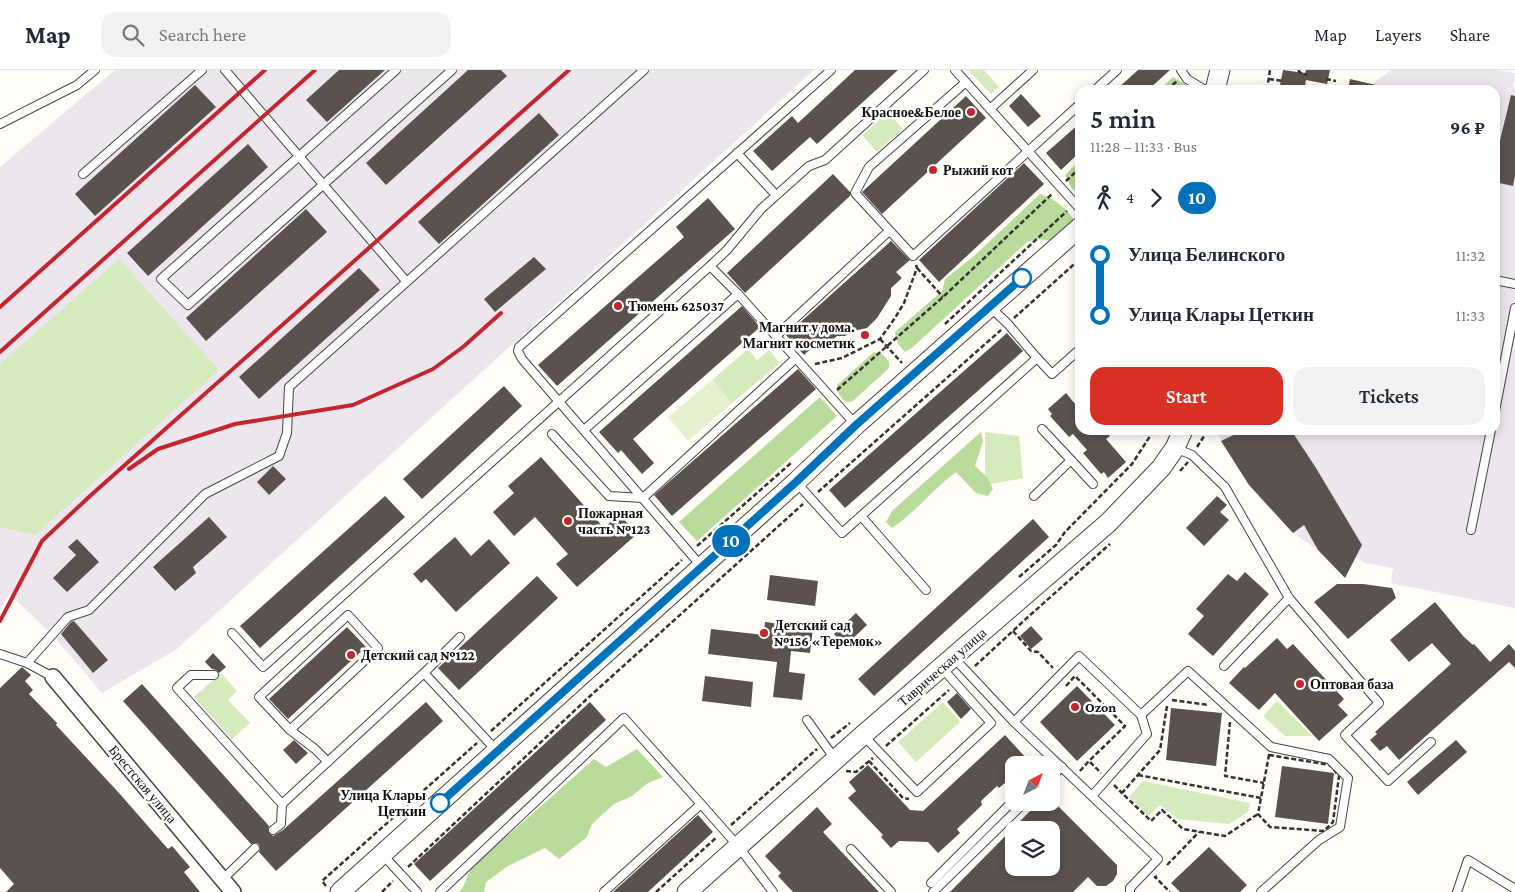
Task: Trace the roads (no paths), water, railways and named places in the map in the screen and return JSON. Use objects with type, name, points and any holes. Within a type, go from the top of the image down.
[{"type":"street","points":[[1216,85],[1221,70]]},
{"type":"street","points":[[1221,70],[1221,85]]},
{"type":"street","points":[[333,889],[382,854],[796,482],[856,425],[1075,231]]},
{"type":"street","name":"Таврическая улица","points":[[687,892],[835,759],[859,727],[947,662],[1108,522],[1161,468],[1180,435]]},
{"type":"street","name":"Брестская улица","points":[[54,677],[233,892]]},
{"type":"lane","points":[[0,124],[4,120],[77,85],[95,70]]},
{"type":"lane","points":[[83,174],[202,70]]},
{"type":"lane","points":[[225,70],[406,281]]},
{"type":"lane","points":[[396,70],[161,279],[188,305],[452,70]]},
{"type":"lane","points":[[27,663],[68,617],[89,610],[205,494],[279,456],[287,433],[289,387],[644,70]]},
{"type":"lane","points":[[702,567],[522,359],[518,352],[519,347],[831,70]]},
{"type":"lane","points":[[232,633],[264,667],[710,266],[727,250],[761,208],[809,166],[825,160],[924,70]]},
{"type":"lane","points":[[956,70],[1075,204]]},
{"type":"lane","points":[[990,108],[1033,70]]},
{"type":"lane","points":[[1100,85],[1117,70]]},
{"type":"lane","points":[[1181,70],[1187,79],[1197,85]]},
{"type":"lane","points":[[966,82],[869,167],[855,193],[914,256],[1075,109]]},
{"type":"lane","points":[[737,153],[776,195]]},
{"type":"lane","points":[[776,336],[889,231]]},
{"type":"lane","points":[[710,266],[738,294],[856,425]]},
{"type":"lane","points":[[1500,281],[1515,284]]},
{"type":"lane","points":[[584,430],[738,294]]},
{"type":"lane","points":[[990,307],[1008,324],[1052,374],[1075,353]]},
{"type":"lane","points":[[1500,385],[1515,308]]},
{"type":"lane","points":[[796,482],[842,533],[1037,358]]},
{"type":"lane","points":[[552,434],[608,496],[643,498],[795,359]]},
{"type":"lane","points":[[1042,429],[1093,484]]},
{"type":"lane","points":[[1471,530],[1490,435]]},
{"type":"lane","points":[[1174,448],[1192,455],[1225,486],[1289,598],[1379,703],[1345,735],[1388,781],[1431,742]]},
{"type":"lane","points":[[1034,496],[1071,460]]},
{"type":"lane","points":[[861,516],[926,590]]},
{"type":"lane","points":[[1224,666],[1289,598]]},
{"type":"lane","points":[[290,730],[378,648],[348,615],[259,697],[290,730],[315,749],[328,762]]},
{"type":"lane","points":[[273,830],[280,824],[282,804],[424,673],[460,637]]},
{"type":"lane","points":[[0,654],[27,663],[54,677]]},
{"type":"lane","points":[[1014,722],[1080,656],[1141,715],[1147,734],[1092,796]]},
{"type":"lane","points":[[947,662],[1014,722],[1158,859],[1130,888],[1130,892]]},
{"type":"lane","points":[[859,727],[917,792],[991,723],[947,662]]},
{"type":"lane","points":[[1141,715],[1188,672],[1271,747],[1329,759],[1348,778],[1340,827],[1318,840],[1261,892]]},
{"type":"lane","points":[[424,673],[497,752]]},
{"type":"lane","points":[[214,675],[191,675],[177,688],[282,804]]},
{"type":"lane","points":[[440,892],[624,718],[738,846],[773,892]]},
{"type":"lane","points":[[807,720],[835,759]]},
{"type":"lane","points":[[604,892],[701,804]]},
{"type":"lane","points":[[931,883],[1005,809]]},
{"type":"lane","points":[[933,892],[1016,811]]},
{"type":"lane","points":[[222,879],[255,848]]},
{"type":"lane","points":[[852,849],[891,892]]},
{"type":"lane","points":[[382,854],[418,892]]},
{"type":"lane","points":[[1457,892],[1468,860],[1515,889]]},
{"type":"railway","points":[[0,307],[265,70]]},
{"type":"railway","points":[[0,352],[315,70]]},
{"type":"railway","points":[[0,621],[42,541],[90,496],[569,70]]},
{"type":"railway","points":[[129,469],[158,449],[235,424],[353,405],[433,369],[463,347],[501,313]]},
{"type":"place","name":"Красное&Белое","points":[[971,112]]},
{"type":"place","name":"Рыжий кот","points":[[933,170]]},
{"type":"place","name":"Тюмень 625037","points":[[618,306]]},
{"type":"place","name":"Магнит у дома. Магнит косметик","points":[[865,335]]},
{"type":"place","name":"Пожарная часть №123","points":[[568,521]]},
{"type":"place","name":"Детский сад №156 «Теремок»","points":[[764,633]]},
{"type":"place","name":"Детский сад №122","points":[[351,655]]},
{"type":"place","name":"Оптовая база","points":[[1300,684]]},
{"type":"place","name":"Ozon","points":[[1075,707]]},
{"type":"place","name":"Улица Клары Цеткин","points":[[440,803]]}]
